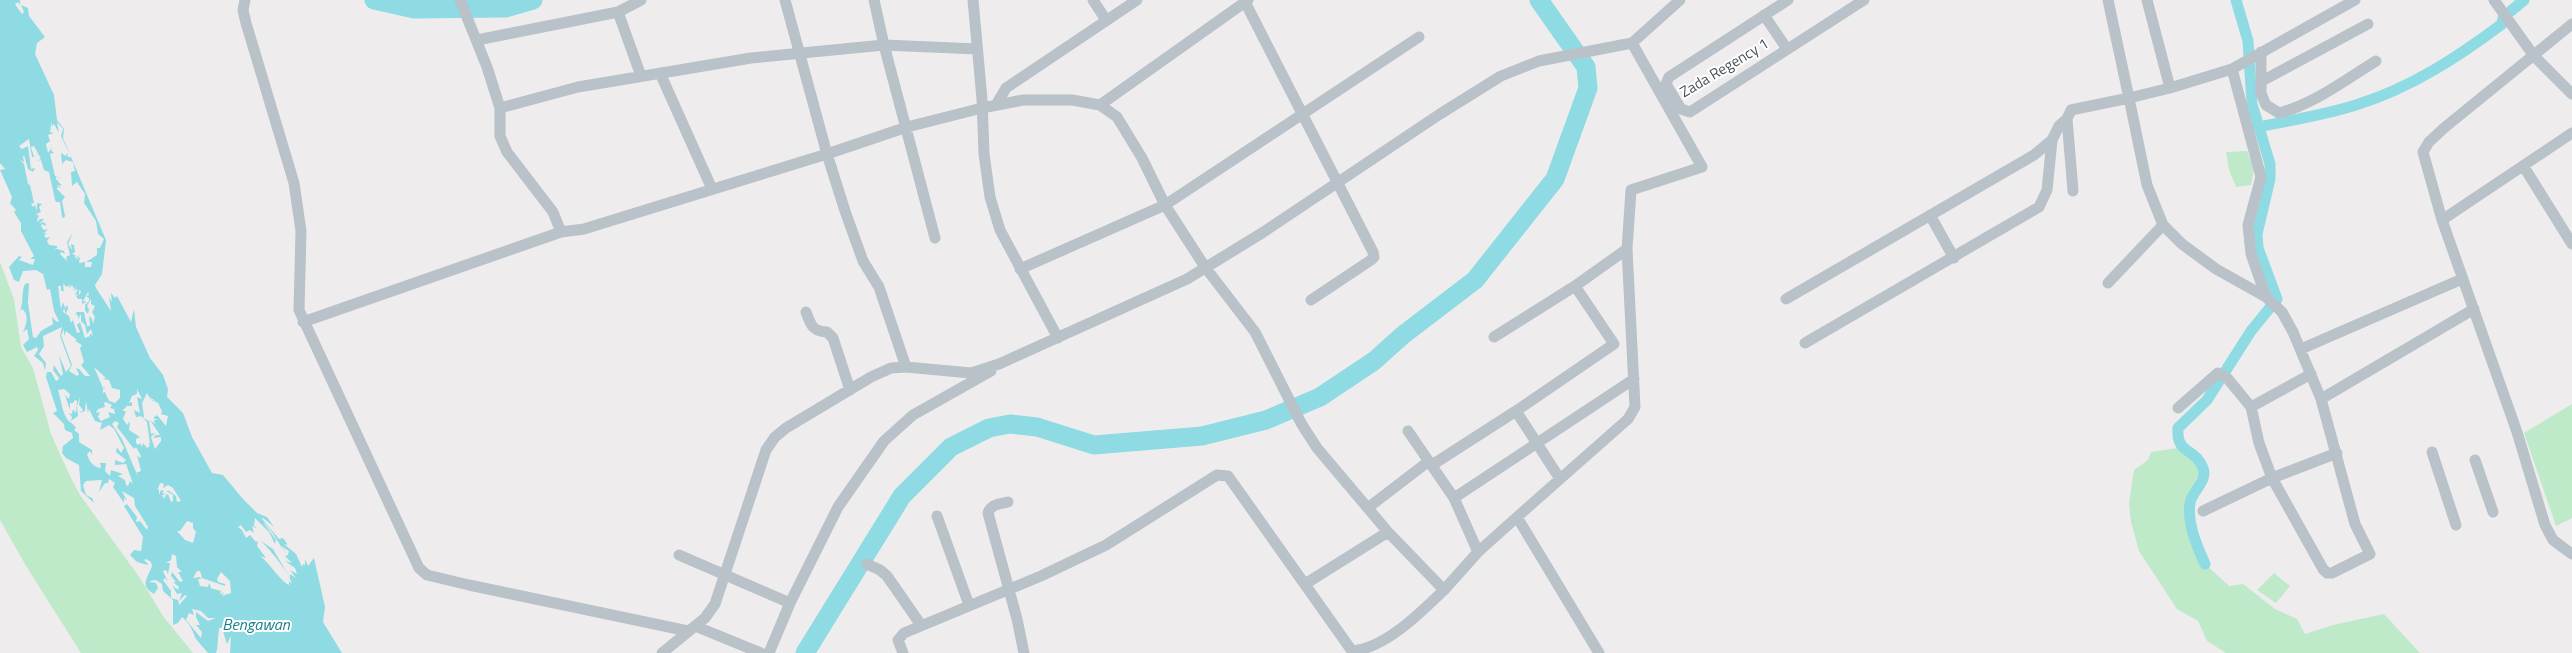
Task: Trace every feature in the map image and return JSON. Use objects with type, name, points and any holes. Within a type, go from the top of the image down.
[{"type":"street","points":[[245,0],[243,10],[246,23],[294,183],[301,230],[298,297],[303,322],[423,572],[469,585],[691,629],[761,653]]},
{"type":"street","points":[[460,0],[500,108],[500,136],[507,152],[553,212],[561,232]]},
{"type":"street","points":[[476,40],[618,12],[641,0]]},
{"type":"street","points":[[784,0],[827,154],[863,261],[879,287],[906,367]]},
{"type":"street","points":[[874,0],[935,238]]},
{"type":"street","points":[[973,0],[984,154],[990,198],[1000,230],[1058,338]]},
{"type":"street","points":[[1093,0],[1106,20]]},
{"type":"street","points":[[996,105],[1006,88],[1137,0]]},
{"type":"street","points":[[662,653],[691,629],[716,604],[766,450],[775,437],[786,428],[891,368],[906,367],[971,373],[999,364],[1166,290],[1338,184],[1440,114],[1500,76],[1539,61],[1632,42],[1680,0]]},
{"type":"street","name":"Zada Regency 1","points":[[1788,0],[1668,77],[1666,84],[1681,109],[1690,112],[1864,0]]},
{"type":"street","points":[[2108,0],[2147,185],[2163,225],[2182,244],[2216,269],[2270,301]]},
{"type":"street","points":[[2147,0],[2170,88]]},
{"type":"street","points":[[1805,343],[2039,207],[2047,190],[2052,140],[2059,126],[2071,110],[2170,88],[2236,67],[2355,0]]},
{"type":"street","points":[[1100,105],[1246,1],[1374,256],[1311,300]]},
{"type":"street","points":[[2500,2],[2534,56],[2572,94]]},
{"type":"street","points":[[618,12],[641,76]]},
{"type":"street","name":"Zada Regency 1","points":[[1764,14],[1787,49]]},
{"type":"street","points":[[2262,81],[2368,24]]},
{"type":"street","points":[[2572,24],[2461,114],[2425,146],[2423,159],[2462,279],[2517,432],[2545,525],[2553,540],[2572,554]]},
{"type":"street","points":[[1020,269],[1165,205],[1304,115],[1419,37]]},
{"type":"street","points":[[903,653],[898,644],[901,635],[1106,545],[1216,475],[1222,474],[1228,476],[1352,651],[1375,644],[1413,620],[1444,590],[1478,552],[1628,419],[1635,408],[1627,249],[1631,190],[1702,167],[1632,42]]},
{"type":"street","points":[[500,108],[578,87],[751,58],[800,55],[884,44],[977,49]]},
{"type":"street","points":[[2257,55],[2262,81],[2261,93],[2266,105],[2279,112],[2294,109],[2376,61]]},
{"type":"street","points":[[2178,408],[2218,373],[2224,376],[2251,407],[2259,443],[2272,478],[2323,569],[2327,573],[2332,573],[2370,554],[2355,524],[2337,453],[2312,374],[2287,322],[2270,301],[2251,254],[2248,225],[2261,177],[2236,67]]},
{"type":"street","points":[[660,73],[712,189]]},
{"type":"street","points":[[303,322],[561,232],[584,228],[827,154],[907,127],[982,108],[1023,100],[1072,100],[1100,105],[1117,117],[1142,158],[1165,205],[1205,267],[1255,332],[1301,423],[1317,448],[1369,507],[1388,532],[1444,590]]},
{"type":"street","points":[[2066,119],[2072,192]]},
{"type":"street","points":[[2442,220],[2524,167],[2572,133]]},
{"type":"street","points":[[1786,299],[2034,155],[2052,140]]},
{"type":"street","points":[[2524,167],[2572,244]]},
{"type":"street","points":[[1930,215],[1954,258]]},
{"type":"street","points":[[2108,282],[2163,225]]},
{"type":"street","points":[[1494,338],[1575,286],[1627,249]]},
{"type":"street","points":[[2301,349],[2462,279]]},
{"type":"street","points":[[1575,286],[1614,344]]},
{"type":"street","points":[[2321,399],[2474,309]]},
{"type":"street","points":[[806,312],[812,328],[817,331],[827,332],[833,338],[850,390]]},
{"type":"street","points":[[1369,507],[1431,463],[1516,411],[1614,344],[1632,335]]},
{"type":"street","points":[[768,653],[790,603],[838,507],[884,441],[914,415],[986,374],[999,364]]},
{"type":"street","points":[[2251,407],[2312,374]]},
{"type":"street","points":[[1454,498],[1634,379]]},
{"type":"street","points":[[1516,411],[1560,479]]},
{"type":"street","points":[[1408,431],[1454,498],[1478,552]]},
{"type":"street","points":[[2432,452],[2456,525]]},
{"type":"street","points":[[2202,511],[2272,478],[2337,453]]},
{"type":"street","points":[[2476,460],[2493,512]]},
{"type":"street","points":[[1008,502],[995,505],[990,508],[988,513],[1024,653]]},
{"type":"street","points":[[938,516],[969,605]]},
{"type":"street","points":[[1517,517],[1600,653]]},
{"type":"street","points":[[1305,584],[1388,532]]},
{"type":"street","points":[[679,555],[726,578],[790,603]]},
{"type":"street","points":[[867,564],[880,570],[887,576],[921,625]]},
{"type":"green space","points":[[2247,151],[2254,169],[2251,185],[2236,187],[2229,170],[2226,152]]},
{"type":"green space","points":[[0,262],[14,299],[21,347],[33,368],[51,434],[70,476],[80,495],[140,578],[163,616],[193,653],[81,653],[26,566],[0,520]]},
{"type":"green space","points":[[2572,404],[2572,518],[2556,526],[2524,433]]},
{"type":"green space","points":[[2178,448],[2194,459],[2200,471],[2186,500],[2186,509],[2189,529],[2203,565],[2205,564],[2229,586],[2243,584],[2275,609],[2297,619],[2305,634],[2333,625],[2384,614],[2420,653],[2226,653],[2207,641],[2198,621],[2177,609],[2139,551],[2131,522],[2129,503],[2134,470],[2148,460],[2151,452]]},
{"type":"green space","points":[[2274,573],[2290,586],[2276,603],[2257,590]]},
{"type":"water","name":"Bengawan","points":[[0,0],[20,0],[20,5],[18,2],[15,4],[22,14],[24,12],[21,5],[28,8],[29,16],[45,37],[37,43],[35,54],[54,95],[57,120],[64,129],[63,138],[106,240],[102,274],[95,285],[96,288],[111,311],[109,297],[112,302],[111,293],[115,298],[117,296],[131,322],[134,309],[136,327],[150,358],[163,375],[168,389],[167,397],[183,413],[192,437],[212,473],[223,475],[257,513],[267,517],[274,527],[262,519],[279,539],[283,538],[288,545],[284,544],[296,554],[302,567],[303,564],[305,565],[305,559],[308,566],[314,558],[325,607],[323,622],[342,653],[230,653],[231,636],[227,644],[222,628],[219,628],[216,653],[208,653],[182,617],[178,623],[173,625],[173,600],[163,591],[162,584],[156,580],[150,581],[156,583],[158,588],[154,594],[149,591],[146,581],[152,566],[151,562],[146,559],[144,560],[148,565],[137,562],[130,555],[134,550],[141,551],[143,537],[124,506],[127,504],[137,517],[136,522],[140,521],[147,530],[148,527],[135,506],[134,498],[122,491],[127,501],[124,498],[124,503],[113,487],[115,483],[109,479],[108,483],[105,483],[99,492],[102,480],[86,481],[83,485],[86,495],[92,498],[94,503],[81,491],[79,465],[66,458],[62,453],[63,446],[73,438],[72,433],[65,430],[64,424],[53,413],[57,411],[46,377],[47,372],[51,372],[56,381],[58,380],[59,378],[53,370],[54,365],[61,376],[63,374],[59,355],[66,372],[71,366],[60,336],[62,327],[43,336],[44,346],[39,354],[46,363],[45,371],[43,363],[34,356],[38,350],[37,347],[27,352],[23,345],[29,339],[27,329],[23,332],[27,320],[26,314],[22,309],[20,311],[25,284],[29,283],[28,303],[33,337],[36,338],[41,331],[53,324],[52,317],[57,322],[59,321],[54,311],[50,289],[47,290],[43,274],[36,270],[23,271],[19,282],[14,280],[9,267],[19,256],[22,257],[19,260],[33,265],[35,259],[30,259],[34,256],[21,231],[21,223],[14,212],[16,210],[10,203],[12,197],[0,170],[5,169],[0,163]],"holes":[[[52,121],[52,126],[54,124],[59,133],[57,122],[63,129],[61,136],[71,157],[68,157],[67,153],[66,156],[61,153],[62,164],[66,160],[73,162],[75,171],[71,172],[72,186],[77,182],[85,194],[84,203],[96,221],[98,234],[104,239],[100,248],[97,248],[97,255],[86,262],[92,262],[91,267],[85,267],[85,262],[79,263],[80,257],[75,260],[80,255],[75,258],[75,255],[72,254],[75,252],[74,245],[71,244],[72,250],[68,244],[73,232],[67,242],[70,255],[66,257],[67,261],[60,254],[61,252],[65,254],[64,251],[54,248],[57,248],[57,246],[49,245],[47,241],[50,237],[46,238],[44,235],[48,229],[44,230],[41,226],[42,224],[46,226],[46,224],[43,222],[39,224],[44,219],[40,219],[38,222],[37,220],[39,216],[36,214],[41,212],[39,207],[42,204],[37,203],[37,211],[35,205],[33,207],[31,204],[34,203],[30,185],[28,184],[24,164],[20,160],[24,162],[24,155],[28,169],[33,172],[35,168],[31,169],[28,146],[22,149],[19,146],[29,139],[32,157],[34,157],[31,147],[34,146],[41,159],[37,161],[41,160],[44,170],[49,172],[55,200],[60,202],[62,217],[64,218],[65,216],[62,201],[65,197],[57,189],[57,187],[62,188],[56,185],[62,186],[56,177],[63,179],[55,176],[50,154],[54,153],[51,150],[53,146],[48,153],[46,144],[50,141],[48,135],[54,133],[50,132]],[[63,284],[67,287],[70,285],[69,289],[72,285],[74,289],[76,286],[75,289],[72,291],[78,289],[75,295],[79,294],[79,290],[81,291],[80,294],[76,296],[78,299],[82,299],[82,304],[87,302],[83,301],[88,292],[89,295],[86,296],[89,298],[89,301],[85,305],[85,310],[88,314],[89,309],[87,306],[91,299],[91,304],[95,306],[92,312],[95,317],[93,324],[89,316],[90,326],[87,326],[84,312],[76,312],[77,314],[74,315],[78,315],[78,319],[81,314],[81,321],[85,325],[87,334],[91,329],[93,336],[90,333],[90,336],[85,338],[80,322],[77,325],[80,332],[77,333],[73,320],[71,323],[69,316],[66,314],[68,308],[72,318],[67,305],[65,308],[63,302],[61,309],[58,286],[61,286],[61,292],[62,290],[64,292]],[[64,329],[64,336],[66,331],[77,340],[75,341],[82,345],[80,348],[84,362],[81,365],[90,376],[85,376],[76,368],[79,374],[77,376],[69,371],[72,365],[61,335]],[[94,367],[106,378],[103,379],[109,380],[112,388],[120,390],[120,398],[115,403],[109,401],[105,392],[103,393],[103,389],[106,389],[103,388]],[[64,389],[70,394],[69,399],[65,395],[70,410],[70,403],[73,403],[75,400],[77,401],[76,413],[73,409],[72,414],[69,413],[72,417],[71,421],[78,416],[77,406],[80,397],[79,405],[83,410],[79,413],[85,411],[86,401],[88,413],[89,409],[95,421],[102,423],[100,430],[109,425],[114,429],[124,448],[121,453],[117,447],[116,452],[126,460],[123,463],[115,460],[115,465],[126,464],[133,484],[130,481],[128,486],[126,485],[125,480],[118,476],[123,474],[111,470],[110,476],[105,471],[106,463],[100,463],[101,468],[92,463],[87,454],[90,451],[92,455],[92,450],[79,442],[79,434],[74,430],[76,428],[65,416],[58,390]],[[137,389],[142,399],[137,397],[140,413],[134,410],[136,417],[141,416],[147,422],[150,444],[148,443],[150,446],[147,448],[143,443],[142,447],[140,443],[138,445],[136,443],[136,439],[140,437],[129,430],[130,421],[127,425],[123,419],[126,411],[122,411],[127,406],[132,406],[132,402],[129,403],[132,396],[137,394]],[[147,393],[149,397],[156,401],[149,399],[158,403],[162,411],[161,414],[168,416],[166,426],[157,415],[153,418],[158,420],[154,420],[155,424],[150,420],[160,435],[156,435],[153,438],[161,437],[161,441],[155,449],[151,437],[155,433],[151,434],[149,421],[143,418],[142,403]],[[106,402],[112,405],[110,408],[114,409],[115,414],[108,412],[110,417],[101,421],[98,417],[100,412],[96,413],[98,409],[105,407],[104,403]],[[115,421],[119,423],[117,427],[134,449],[136,447],[141,456],[140,458],[137,455],[141,471],[136,473],[122,439],[112,424]],[[160,483],[164,484],[163,488],[168,485],[173,488],[181,501],[177,502],[176,496],[169,491],[166,491],[173,495],[173,501],[171,502],[168,494],[166,498],[165,495],[164,499],[162,495],[166,494],[162,493],[164,491],[161,490],[159,495],[159,489],[157,491]],[[255,518],[269,532],[275,544],[276,540],[263,522],[281,546],[289,551],[288,555],[285,556],[292,563],[285,561],[295,568],[297,574],[290,570],[296,578],[290,574],[290,578],[273,549],[261,541],[283,567],[292,584],[289,581],[289,585],[286,583],[260,556],[266,558],[257,546],[258,541],[256,542],[250,535],[246,538],[238,527],[241,525],[246,532],[250,530],[254,533],[252,526],[258,529],[254,526]],[[187,521],[193,523],[193,528],[196,532],[193,543],[185,540],[177,531],[180,531]],[[172,554],[176,556],[177,567],[182,572],[178,572],[183,581],[180,582],[172,572],[171,576],[176,582],[173,582],[179,587],[178,590],[172,585],[177,594],[182,593],[179,601],[185,595],[187,596],[179,605],[178,600],[171,598],[171,591],[163,580],[165,578],[168,582],[163,571],[166,570],[168,574],[170,563],[166,563],[171,560]],[[197,571],[200,571],[202,578],[225,586],[225,584],[218,582],[217,579],[221,572],[230,581],[231,593],[222,596],[224,592],[220,595],[221,591],[210,588],[209,583],[208,587],[200,586],[198,579],[201,579],[200,577],[193,578]],[[192,609],[201,611],[208,618],[216,618],[208,621],[196,612],[200,625],[196,625],[202,632],[201,638],[186,620],[189,613],[194,615]]]},
{"type":"waterway","points":[[374,0],[414,9],[505,8],[533,0]]},
{"type":"waterway","points":[[805,653],[902,496],[951,447],[989,428],[1010,424],[1037,427],[1094,445],[1202,436],[1266,420],[1320,397],[1374,361],[1403,335],[1475,280],[1555,179],[1588,88],[1586,67],[1539,0]]},
{"type":"waterway","points":[[2205,564],[2193,535],[2189,511],[2191,499],[2202,482],[2204,473],[2200,461],[2180,443],[2178,428],[2207,400],[2251,331],[2277,299],[2258,248],[2257,234],[2270,179],[2270,164],[2252,104],[2248,41],[2236,0]]},
{"type":"waterway","points":[[2511,11],[2524,0]]},
{"type":"waterway","points":[[2258,127],[2347,108],[2398,89],[2434,70],[2469,48],[2502,24],[2503,18]]}]
